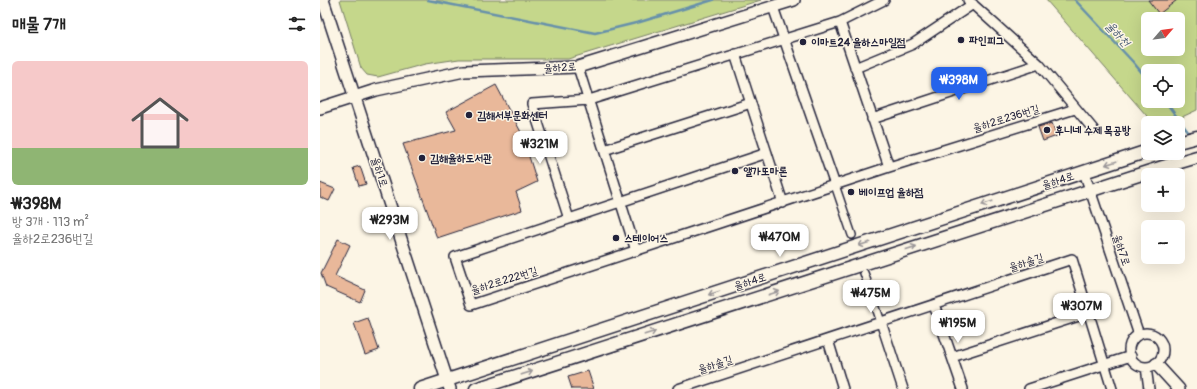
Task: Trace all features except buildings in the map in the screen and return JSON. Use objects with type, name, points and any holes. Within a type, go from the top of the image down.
[{"type":"main road","points":[[1185,140],[1197,137]]},
{"type":"main road","name":"율하4로","points":[[420,389],[449,384],[1141,153]]},
{"type":"main road","name":"율하4로","points":[[476,389],[1197,157]]},
{"type":"street","name":"율하1로","points":[[323,0],[449,384]]},
{"type":"street","name":"율하2로","points":[[320,108],[355,95],[464,71],[578,66],[794,0]]},
{"type":"street","points":[[569,219],[532,104],[589,100],[840,22],[884,0]]},
{"type":"street","points":[[856,68],[913,44],[971,2],[1039,64],[1092,129]]},
{"type":"street","points":[[774,7],[852,235]]},
{"type":"street","points":[[840,22],[888,167]]},
{"type":"street","points":[[735,54],[783,203]]},
{"type":"street","points":[[872,119],[1039,64]]},
{"type":"street","points":[[578,66],[636,250]]},
{"type":"street","points":[[604,150],[751,103]]},
{"type":"street","name":"율하2로236번길","points":[[783,203],[888,167],[1075,109]]},
{"type":"street","name":"율하2로222번길","points":[[767,153],[455,257],[471,304],[783,203]]},
{"type":"street","name":"율하7로","points":[[1084,172],[1139,335]]},
{"type":"street","name":"율하솔길","points":[[678,389],[1072,259],[1112,389]]},
{"type":"street","points":[[864,273],[903,389]]},
{"type":"street","points":[[934,305],[963,389]]},
{"type":"street","points":[[952,357],[1088,313]]},
{"type":"street","points":[[1149,389],[1151,365],[1162,355],[1162,345],[1159,340],[1150,334],[1139,335],[1134,338],[1130,348],[1131,356],[1136,363],[1151,365],[1179,389]]},
{"type":"street","points":[[828,340],[843,389]]},
{"type":"street","points":[[1029,389],[1131,356]]},
{"type":"green space","points":[[340,0],[761,0],[568,59],[459,59],[425,64],[378,77],[367,75],[361,68]]},
{"type":"green space","points":[[1046,0],[1197,0],[1197,110],[1184,116],[1147,116]]},
{"type":"waterway","points":[[428,0],[595,33],[640,22],[713,0]]},
{"type":"waterway","name":"율하천","points":[[1075,0],[1141,72]]},
{"type":"waterway","name":"율하천","points":[[1170,108],[1191,136]]},
{"type":"place","name":"파인피그","points":[[961,40]]},
{"type":"place","name":"이마트24 율하스마일점","points":[[803,42]]},
{"type":"place","name":"김해서부문화센터","points":[[469,115]]},
{"type":"place","name":"후니네 수제 목공방","points":[[1047,130]]},
{"type":"place","name":"김해율하도서관","points":[[422,158]]},
{"type":"place","name":"앨가또마론","points":[[735,171]]},
{"type":"place","name":"베이프업 율하점","points":[[851,192]]},
{"type":"place","name":"스테이어스","points":[[616,238]]}]
